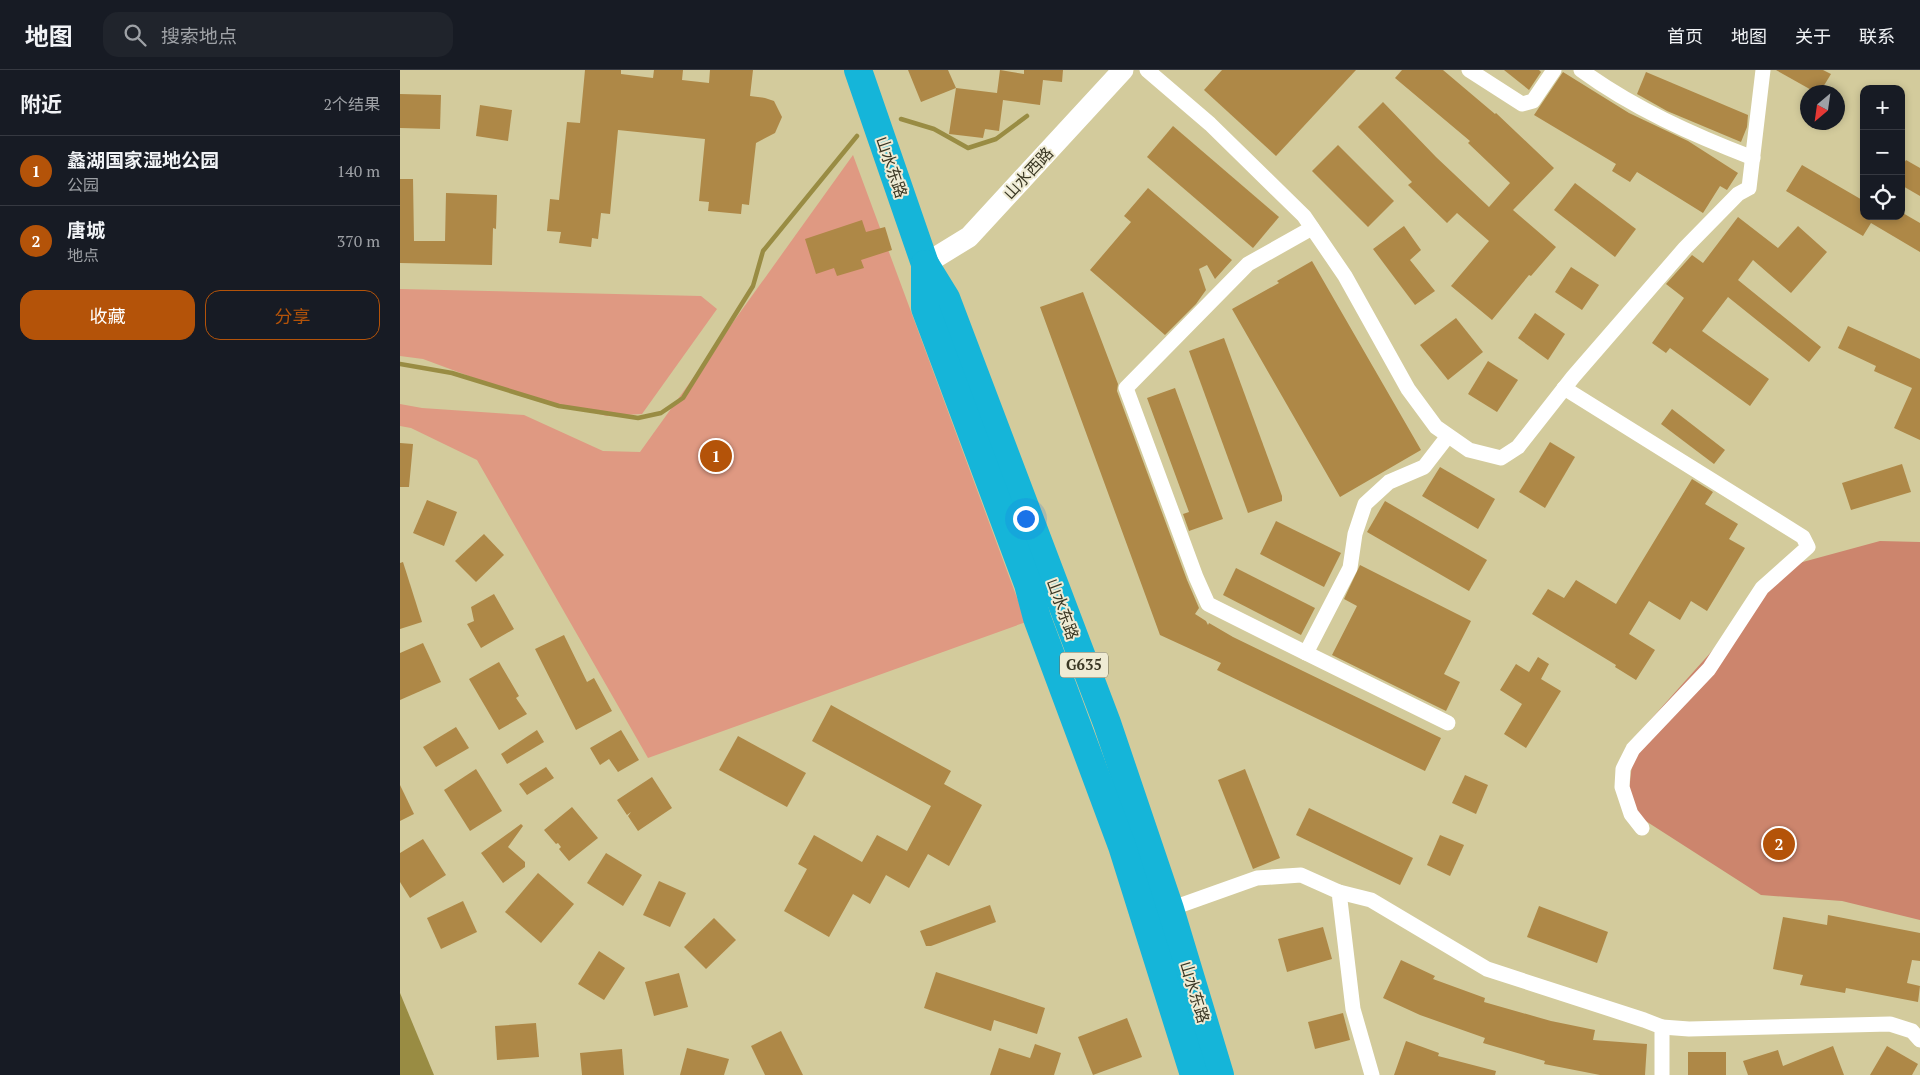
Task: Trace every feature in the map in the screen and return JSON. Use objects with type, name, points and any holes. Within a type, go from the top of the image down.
[{"type":"highway","name":"山水东路","points":[[858,70],[925,264],[946,298],[1107,723],[1170,910],[1220,1075]]},
{"type":"highway","name":"山水东路","points":[[925,264],[925,308],[1028,584],[1037,618],[1122,846],[1194,1075]]},
{"type":"street","name":"山水西路","points":[[925,264],[969,237],[1123,70]]},
{"type":"street","points":[[1147,70],[1210,124],[1304,216],[1345,276],[1408,389],[1436,427],[1469,450],[1501,458],[1518,447],[1564,388],[1685,248],[1738,194],[1749,188],[1763,70]]},
{"type":"street","points":[[1469,70],[1522,104],[1533,101],[1554,70]]},
{"type":"street","points":[[1580,70],[1608,90],[1698,137],[1753,158]]},
{"type":"street","points":[[1312,228],[1248,264],[1126,388],[1196,577],[1208,604],[1448,723]]},
{"type":"street","points":[[1564,388],[1803,537],[1808,547],[1762,588],[1709,669],[1632,748],[1622,769],[1622,787],[1632,814],[1642,828]]},
{"type":"street","points":[[1306,653],[1350,568],[1355,534],[1365,504],[1389,482],[1424,467],[1448,436]]},
{"type":"street","points":[[1170,910],[1257,878],[1301,875],[1339,892],[1371,900],[1487,969],[1644,1020],[1662,1028],[1890,1024],[1912,1031],[1920,1040]]},
{"type":"street","points":[[1339,892],[1353,1009],[1372,1075]]},
{"type":"street","points":[[1662,1028],[1662,1075]]},
{"type":"shaded area","points":[[853,155],[1026,622],[648,758],[477,460],[411,428],[400,426],[400,404],[422,408],[524,415],[603,451],[640,452]]},
{"type":"shaded area","points":[[400,289],[701,296],[717,309],[642,414],[607,416],[512,392],[423,359],[400,356]]},
{"type":"shaded area","points":[[1880,541],[1920,542],[1920,920],[1842,901],[1761,895],[1627,809],[1635,737],[1788,566]]},
{"type":"shaded area","points":[[400,993],[434,1075],[400,1075]]},
{"type":"building","points":[[585,70],[621,70],[621,74],[653,78],[654,70],[683,70],[682,80],[709,83],[710,70],[753,70],[750,96],[774,101],[782,117],[775,133],[756,143],[749,205],[742,204],[741,214],[708,211],[709,202],[699,201],[705,139],[618,130],[610,214],[601,213],[598,239],[592,238],[591,247],[559,243],[561,232],[547,231],[550,199],[559,200],[567,122],[580,123]]},
{"type":"building","points":[[908,70],[948,70],[956,88],[921,102]]},
{"type":"building","points":[[1000,70],[1024,74],[1024,70],[1063,70],[1062,82],[1043,80],[1040,105],[1003,100],[999,131],[985,129],[983,138],[949,134],[956,88],[997,93]]},
{"type":"building","points":[[1222,70],[1356,70],[1276,156],[1204,90]]},
{"type":"building","points":[[1402,70],[1443,70],[1496,113],[1554,168],[1513,210],[1556,247],[1531,276],[1529,275],[1492,320],[1451,286],[1489,241],[1457,213],[1447,223],[1408,185],[1412,182],[1358,127],[1383,102],[1436,157],[1489,207],[1510,183],[1468,143],[1470,141],[1395,78]]},
{"type":"building","points":[[1504,70],[1539,70],[1541,72],[1529,90]]},
{"type":"building","points":[[1776,70],[1823,70],[1831,74],[1824,85],[1803,85]]},
{"type":"building","points":[[1563,72],[1629,113],[1688,141],[1738,173],[1727,190],[1720,186],[1703,213],[1637,172],[1630,182],[1612,171],[1616,164],[1534,115]]},
{"type":"building","points":[[1646,72],[1748,115],[1747,127],[1741,142],[1667,111],[1637,94]]},
{"type":"building","points":[[400,94],[441,95],[440,129],[400,128]]},
{"type":"building","points":[[480,105],[512,110],[508,141],[476,136]]},
{"type":"building","points":[[1173,126],[1279,217],[1253,248],[1147,157]]},
{"type":"building","points":[[1338,145],[1394,201],[1368,227],[1312,171]]},
{"type":"building","points":[[1906,160],[1920,168],[1920,196],[1905,187]]},
{"type":"building","points":[[1802,165],[1860,199],[1860,220],[1905,220],[1905,214],[1920,223],[1920,252],[1871,223],[1863,236],[1786,191]]},
{"type":"building","points":[[400,179],[413,179],[414,241],[445,241],[446,193],[497,195],[496,229],[493,228],[492,265],[400,263]]},
{"type":"building","points":[[1575,183],[1636,229],[1615,257],[1554,210]]},
{"type":"building","points":[[1148,188],[1232,260],[1215,279],[1207,265],[1199,269],[1206,290],[1196,304],[1165,335],[1090,270],[1131,222],[1124,216]]},
{"type":"building","points":[[1738,217],[1778,248],[1798,226],[1827,252],[1791,293],[1753,260],[1738,280],[1821,347],[1809,362],[1728,297],[1702,331],[1769,379],[1750,406],[1670,348],[1666,353],[1652,343],[1684,298],[1666,284],[1692,255],[1703,263]]},
{"type":"building","points":[[862,220],[866,232],[885,227],[892,250],[861,260],[864,268],[837,276],[834,268],[816,274],[805,239]]},
{"type":"building","points":[[1404,226],[1421,250],[1410,260],[1435,291],[1415,305],[1373,249]]},
{"type":"building","points":[[1312,261],[1421,450],[1340,497],[1232,309],[1279,283],[1277,281]]},
{"type":"building","points":[[1571,267],[1599,285],[1582,310],[1555,292]]},
{"type":"building","points":[[1083,292],[1118,384],[1117,391],[1199,608],[1195,614],[1206,621],[1208,625],[1209,623],[1233,637],[1441,738],[1425,771],[1217,670],[1221,663],[1160,635],[1040,307]]},
{"type":"building","points":[[1535,313],[1565,334],[1548,360],[1518,338]]},
{"type":"building","points":[[1456,318],[1483,352],[1448,380],[1420,345]]},
{"type":"building","points":[[1848,326],[1920,359],[1920,440],[1894,428],[1912,388],[1874,371],[1876,366],[1838,348]]},
{"type":"building","points":[[1224,338],[1282,496],[1282,501],[1248,513],[1189,351]]},
{"type":"building","points":[[1488,361],[1518,380],[1497,412],[1468,394]]},
{"type":"building","points":[[1175,388],[1223,519],[1189,531],[1183,514],[1189,512],[1147,398]]},
{"type":"building","points":[[1672,409],[1725,450],[1714,464],[1661,424]]},
{"type":"building","points":[[1550,442],[1575,457],[1545,508],[1519,492]]},
{"type":"building","points":[[400,443],[413,444],[409,487],[400,487]]},
{"type":"building","points":[[1902,464],[1911,492],[1851,510],[1842,483]]},
{"type":"building","points":[[1440,467],[1495,499],[1478,529],[1422,496]]},
{"type":"building","points":[[1692,479],[1713,492],[1705,504],[1738,524],[1729,539],[1745,548],[1707,611],[1691,601],[1680,620],[1649,601],[1629,634],[1655,650],[1636,680],[1615,667],[1616,665],[1532,614],[1548,589],[1564,598],[1576,580],[1616,604]]},
{"type":"building","points":[[427,500],[457,512],[444,546],[413,533]]},
{"type":"building","points":[[1385,501],[1487,560],[1469,591],[1367,532]]},
{"type":"building","points":[[1276,521],[1341,553],[1324,587],[1260,554]]},
{"type":"building","points":[[484,534],[504,555],[476,582],[455,561]]},
{"type":"building","points":[[403,562],[422,622],[400,629],[400,563]]},
{"type":"building","points":[[1360,565],[1471,621],[1444,674],[1460,682],[1446,711],[1332,655],[1357,606],[1344,599]]},
{"type":"building","points":[[1236,568],[1315,608],[1301,635],[1223,595]]},
{"type":"building","points":[[494,594],[514,629],[481,648],[467,624],[474,621],[471,607]]},
{"type":"building","points":[[564,635],[587,682],[594,678],[612,711],[576,730],[535,649]]},
{"type":"building","points":[[423,643],[441,682],[400,700],[400,653]]},
{"type":"building","points":[[1538,657],[1549,664],[1541,679],[1561,691],[1526,748],[1504,734],[1522,704],[1500,690],[1516,664],[1529,672]]},
{"type":"building","points":[[499,662],[519,696],[516,698],[527,714],[499,730],[469,679]]},
{"type":"building","points":[[831,705],[951,771],[944,784],[982,805],[949,866],[928,854],[909,888],[886,875],[870,904],[853,894],[829,937],[784,911],[807,869],[798,864],[814,835],[862,862],[877,835],[907,851],[931,806],[812,741]]},
{"type":"building","points":[[456,727],[469,748],[436,767],[423,747]]},
{"type":"building","points":[[537,730],[544,742],[507,764],[501,754]]},
{"type":"building","points":[[621,730],[639,760],[618,772],[609,759],[600,765],[590,748]]},
{"type":"building","points":[[738,736],[806,773],[787,807],[719,770]]},
{"type":"building","points":[[546,767],[554,778],[527,795],[519,784]]},
{"type":"building","points":[[476,769],[502,811],[470,831],[444,790]]},
{"type":"building","points":[[1245,769],[1280,858],[1253,869],[1218,780]]},
{"type":"building","points":[[1465,775],[1488,785],[1476,814],[1452,803]]},
{"type":"building","points":[[652,777],[672,808],[638,831],[628,816],[631,812],[627,815],[617,800]]},
{"type":"building","points":[[400,785],[414,814],[400,821]]},
{"type":"building","points":[[572,807],[598,838],[569,861],[559,849],[561,847],[558,843],[556,844],[544,830]]},
{"type":"building","points":[[1309,808],[1413,858],[1400,885],[1296,835]]},
{"type":"building","points":[[521,824],[523,826],[508,847],[525,862],[525,867],[503,883],[481,853]]},
{"type":"building","points":[[1440,835],[1464,845],[1450,876],[1427,865]]},
{"type":"building","points":[[423,839],[446,875],[410,898],[400,882],[400,853]]},
{"type":"building","points":[[606,853],[642,875],[623,906],[587,883]]},
{"type":"building","points":[[538,873],[574,904],[541,943],[505,912]]},
{"type":"building","points":[[659,881],[686,893],[670,927],[643,915]]},
{"type":"building","points":[[463,901],[477,932],[441,949],[427,918]]},
{"type":"building","points":[[990,905],[996,922],[931,946],[926,946],[920,931]]},
{"type":"building","points":[[1539,906],[1608,932],[1597,963],[1527,937]]},
{"type":"building","points":[[1828,915],[1920,933],[1920,961],[1912,960],[1907,983],[1920,986],[1918,1002],[1846,988],[1845,993],[1800,985],[1803,975],[1773,969],[1783,917],[1827,925]]},
{"type":"building","points":[[714,918],[736,940],[706,969],[684,947]]},
{"type":"building","points":[[1323,927],[1332,959],[1287,972],[1278,939]]},
{"type":"building","points":[[599,951],[625,968],[604,1000],[578,984]]},
{"type":"building","points":[[1401,960],[1435,976],[1433,979],[1485,998],[1484,1002],[1551,1021],[1595,1030],[1593,1040],[1647,1044],[1645,1075],[1600,1075],[1544,1064],[1545,1061],[1483,1043],[1485,1038],[1420,1015],[1383,998]]},
{"type":"building","points":[[936,972],[1045,1008],[1037,1034],[994,1020],[991,1031],[924,1008]]},
{"type":"building","points":[[679,973],[688,1007],[654,1016],[645,982]]},
{"type":"building","points":[[1343,1013],[1350,1040],[1315,1049],[1308,1022]]},
{"type":"building","points":[[1127,1018],[1142,1057],[1093,1075],[1078,1037]]},
{"type":"building","points":[[536,1023],[539,1057],[497,1060],[495,1026]]},
{"type":"building","points":[[781,1031],[803,1075],[765,1075],[751,1046]]},
{"type":"building","points":[[1406,1041],[1439,1053],[1438,1056],[1496,1071],[1495,1075],[1394,1075]]},
{"type":"building","points":[[1035,1044],[1061,1053],[1054,1075],[990,1075],[999,1048],[1030,1058]]},
{"type":"building","points":[[1833,1046],[1844,1075],[1748,1075],[1743,1061],[1778,1050],[1783,1066]]},
{"type":"building","points":[[1887,1046],[1918,1064],[1912,1075],[1870,1075]]},
{"type":"building","points":[[687,1048],[729,1059],[724,1075],[680,1075]]},
{"type":"building","points":[[622,1049],[624,1075],[582,1075],[580,1053]]},
{"type":"building","points":[[1688,1052],[1726,1052],[1726,1075],[1688,1075]]},
{"type":"waterway","points":[[901,119],[934,129],[968,148],[996,139],[1027,116]]},
{"type":"waterway","points":[[400,364],[452,373],[559,406],[638,418],[661,413],[683,398],[753,286],[763,251],[857,136]]},
{"type":"place","name":"蠡湖国家湿地公园","points":[[716,456]]},
{"type":"place","name":"唐城","points":[[1779,844]]}]
